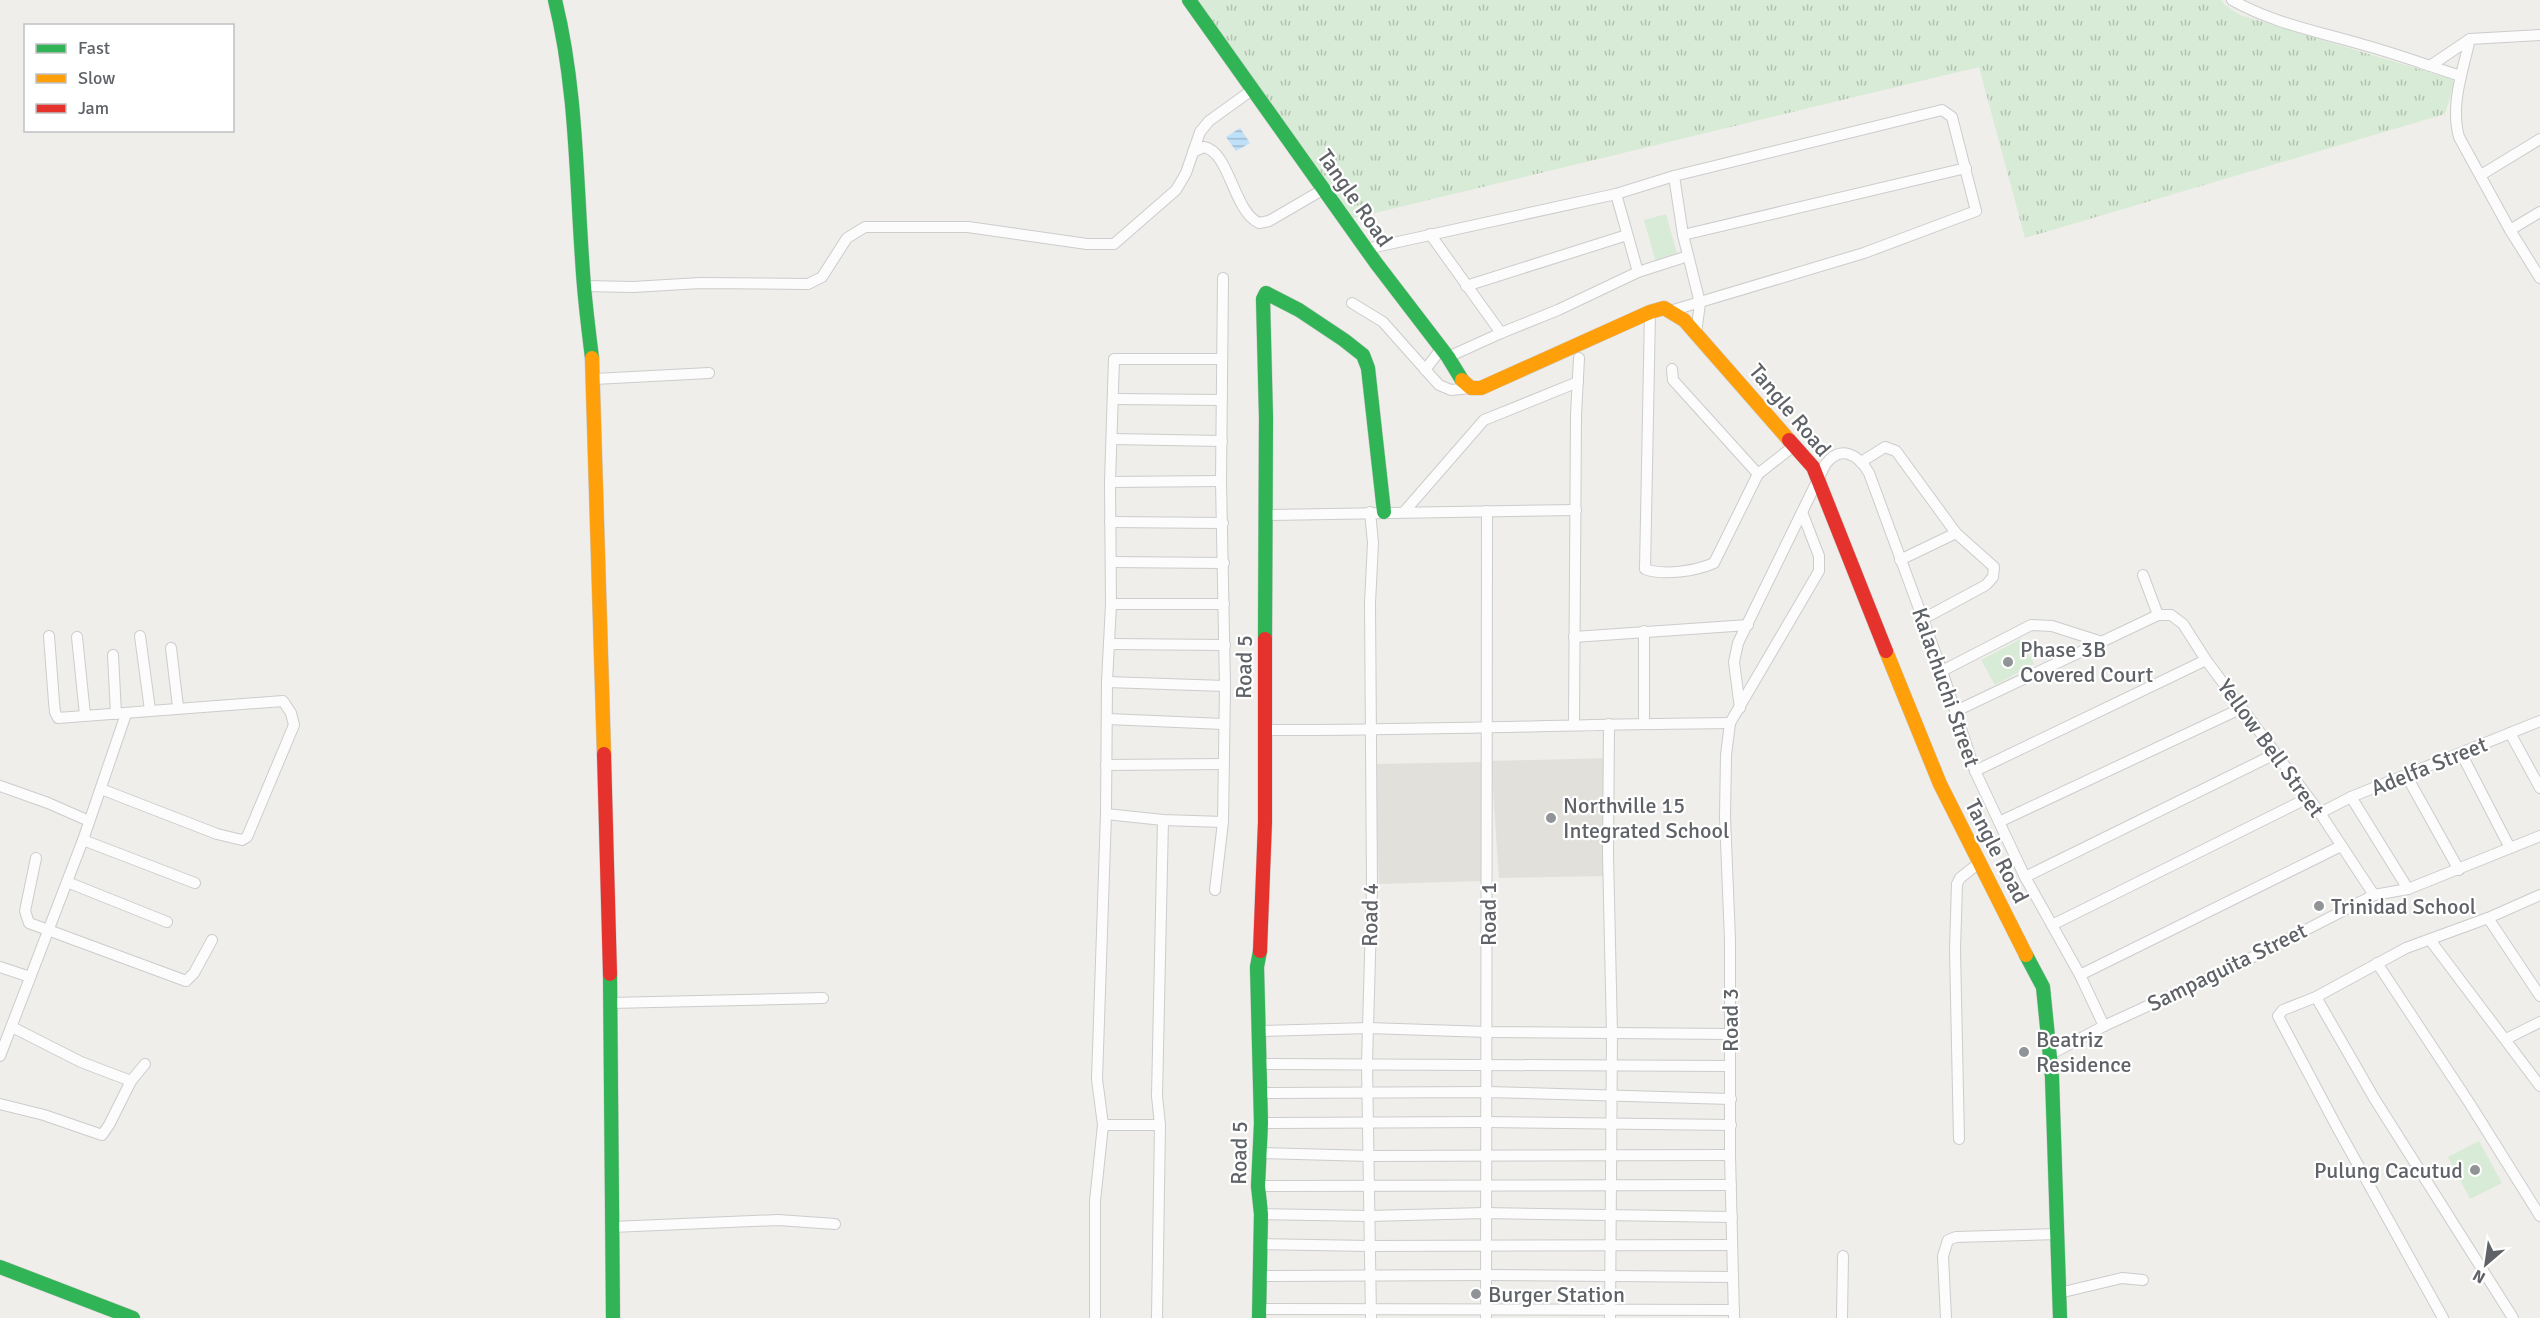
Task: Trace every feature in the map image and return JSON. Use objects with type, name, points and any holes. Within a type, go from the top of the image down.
[{"type":"street","points":[[555,0],[566,45],[578,175],[584,286],[594,379],[610,1003],[613,1318]]},
{"type":"street","name":"Tangle Road","points":[[1189,0],[1366,249],[1470,388]]},
{"type":"street","points":[[2232,0],[2301,27],[2461,76]]},
{"type":"street","points":[[2430,66],[2470,39],[2540,35]]},
{"type":"street","points":[[2470,39],[2461,76],[2455,123],[2459,137],[2540,278]]},
{"type":"street","points":[[584,286],[656,287],[700,283],[808,284],[822,277],[852,233],[874,226],[968,227],[1018,236],[1111,245],[1119,243],[1176,190],[1186,173],[1200,132],[1209,121],[1252,90]]},
{"type":"street","points":[[1352,303],[1383,322],[1445,389],[1481,388],[1650,312],[1700,303],[1864,253],[1971,214],[1976,211],[1976,207],[1952,117],[1942,110],[1674,176],[1616,194],[1366,249]]},
{"type":"street","points":[[2481,175],[2540,139]]},
{"type":"street","points":[[1193,152],[1204,147],[1216,153],[1248,214],[1259,223],[1269,221],[1324,189]]},
{"type":"street","points":[[1683,234],[1966,168]]},
{"type":"street","points":[[1674,176],[1683,234],[1700,303],[1696,333]]},
{"type":"street","points":[[1616,194],[1638,272]]},
{"type":"street","points":[[2511,230],[2540,212]]},
{"type":"street","points":[[1430,234],[1501,333]]},
{"type":"street","points":[[1466,286],[1627,236]]},
{"type":"street","points":[[1425,370],[1445,353],[1501,333],[1638,272],[1688,256]]},
{"type":"street","points":[[1215,890],[1223,822],[1224,764],[1225,645],[1221,482],[1223,279]]},
{"type":"street","name":"Road 5","points":[[1259,1314],[1261,1214],[1258,1186],[1261,1124],[1257,967],[1262,938],[1264,884],[1266,515],[1264,294],[1268,292],[1293,306],[1363,355],[1369,381],[1377,512]]},
{"type":"street","name":"Tangle Road","points":[[1670,310],[1696,333],[1813,467],[1825,502],[1940,784],[2043,987],[2051,1054],[2060,1318]]},
{"type":"street","points":[[1650,312],[1645,569],[1664,571],[1703,568],[1714,563],[1758,474],[1796,445]]},
{"type":"street","points":[[1574,724],[1579,358]]},
{"type":"street","points":[[1095,1318],[1095,1200],[1103,1125],[1097,1079],[1111,604],[1110,482],[1114,359],[1222,359]]},
{"type":"street","points":[[1672,369],[1673,380],[1758,474]]},
{"type":"street","points":[[594,379],[709,373]]},
{"type":"street","points":[[1404,512],[1484,420],[1578,382]]},
{"type":"street","points":[[1113,399],[1222,400]]},
{"type":"street","points":[[1112,439],[1222,441]]},
{"type":"street","points":[[1740,708],[1734,662],[1738,643],[1825,465],[1835,454],[1842,452],[1850,454],[1861,462],[1885,447],[1893,449],[1956,533],[1994,567],[1995,573],[1986,585],[1923,619]]},
{"type":"street","name":"Kalachuchi Street","points":[[1861,462],[1869,473],[1942,670],[1975,771],[2025,877],[2080,975],[2104,1026]]},
{"type":"street","points":[[1110,482],[1221,482]]},
{"type":"street","points":[[1266,515],[1576,510]]},
{"type":"street","name":"Road 1","points":[[1486,1314],[1487,511]]},
{"type":"street","name":"Road 4","points":[[1371,1313],[1367,1063],[1370,1028],[1368,967],[1372,886],[1370,603],[1377,512]]},
{"type":"street","points":[[1265,730],[1371,731],[1574,724],[1730,723],[1819,572],[1819,556],[1802,512]]},
{"type":"street","points":[[1110,522],[1222,523]]},
{"type":"street","points":[[1900,560],[1956,533]]},
{"type":"street","points":[[1111,562],[1224,563]]},
{"type":"street","points":[[1956,711],[2158,615],[2143,575]]},
{"type":"street","points":[[1111,604],[1224,604]]},
{"type":"street","name":"Yellow Bell Street","points":[[2158,615],[2171,615],[2183,624],[2206,660],[2320,813],[2374,895]]},
{"type":"street","points":[[1574,637],[1748,625]]},
{"type":"street","points":[[1942,670],[2031,626],[2052,626],[2102,642]]},
{"type":"street","points":[[1644,632],[1644,723]]},
{"type":"street","points":[[49,636],[56,716],[62,718],[178,707],[283,701],[294,720],[292,732],[247,837],[237,840],[224,836],[101,789]]},
{"type":"street","points":[[140,636],[150,710]]},
{"type":"street","points":[[77,637],[85,716]]},
{"type":"street","points":[[1110,644],[1225,645]]},
{"type":"street","points":[[171,648],[178,707]]},
{"type":"street","points":[[0,1056],[101,789],[121,714],[113,656]]},
{"type":"street","points":[[1975,771],[2206,660]]},
{"type":"street","points":[[1107,682],[1225,686]]},
{"type":"street","points":[[1999,822],[2242,708]]},
{"type":"street","points":[[1108,719],[1223,724]]},
{"type":"street","name":"Adelfa Street","points":[[2320,813],[2351,797],[2540,721]]},
{"type":"street","name":"Road 3","points":[[1730,723],[1726,755],[1725,817],[1730,940],[1730,1155],[1734,1314]]},
{"type":"street","points":[[1609,724],[1608,854],[1612,1033],[1610,1314]]},
{"type":"street","points":[[2510,733],[2540,788]]},
{"type":"street","points":[[2461,753],[2510,848]]},
{"type":"street","points":[[2025,877],[2275,754]]},
{"type":"street","points":[[1106,765],[1224,764]]},
{"type":"street","points":[[2406,775],[2459,870]]},
{"type":"street","points":[[0,786],[89,821]]},
{"type":"street","points":[[2351,797],[2408,889]]},
{"type":"street","points":[[2052,925],[2308,798]]},
{"type":"street","points":[[1106,814],[1163,820],[1223,822]]},
{"type":"street","points":[[1157,1318],[1160,1125],[1157,1096],[1163,820]]},
{"type":"street","name":"Sampaguita Street","points":[[2051,1054],[2104,1026],[2243,962],[2374,895],[2408,889],[2540,836]]},
{"type":"street","points":[[83,840],[195,883]]},
{"type":"street","points":[[2080,975],[2341,846]]},
{"type":"street","points":[[36,858],[25,916],[29,922],[186,981],[194,973],[212,940]]},
{"type":"street","points":[[1959,1139],[1955,950],[1957,884],[1960,878],[1979,863]]},
{"type":"street","points":[[67,882],[167,922]]},
{"type":"street","points":[[2444,1318],[2338,1130],[2278,1016],[2283,1010],[2316,997],[2377,963],[2540,895]]},
{"type":"street","points":[[2488,918],[2540,996]]},
{"type":"street","points":[[2430,939],[2540,1086]]},
{"type":"street","points":[[2377,963],[2470,1104],[2540,1216]]},
{"type":"street","points":[[0,967],[30,977]]},
{"type":"street","points":[[2316,997],[2374,1098],[2513,1318]]},
{"type":"street","points":[[610,1003],[823,998]]},
{"type":"street","points":[[2505,1039],[2540,1022]]},
{"type":"street","points":[[12,1028],[81,1062],[131,1081]]},
{"type":"street","points":[[1260,1031],[1370,1028],[1487,1032],[1730,1034]]},
{"type":"street","points":[[0,1104],[44,1115],[102,1135],[131,1081],[145,1064]]},
{"type":"street","points":[[1260,1064],[1730,1066]]},
{"type":"street","points":[[1259,1093],[1487,1092],[1731,1099]]},
{"type":"street","points":[[1261,1124],[1486,1122],[1731,1125]]},
{"type":"street","points":[[1103,1125],[1160,1125]]},
{"type":"street","points":[[1259,1153],[1370,1156],[1730,1155]]},
{"type":"street","points":[[1258,1186],[1731,1185]]},
{"type":"street","points":[[1261,1214],[1369,1216],[1485,1213],[1732,1217]]},
{"type":"street","points":[[612,1227],[778,1220],[835,1224]]},
{"type":"street","points":[[1946,1318],[1943,1256],[1948,1240],[1956,1237],[2057,1234]]},
{"type":"street","points":[[1261,1244],[1732,1245]]},
{"type":"street","points":[[1842,1318],[1843,1256]]},
{"type":"street","points":[[0,1267],[133,1318]]},
{"type":"street","points":[[1259,1276],[1733,1277]]},
{"type":"street","points":[[2059,1293],[2122,1278],[2143,1280]]},
{"type":"street","points":[[1259,1314],[1734,1314]]},
{"type":"shaded area","name":"Northville 15 Integrated School","points":[[1608,758],[1606,876],[1499,878],[1491,761]]},
{"type":"shaded area","points":[[1483,762],[1482,881],[1379,884],[1375,764]]},
{"type":"green space","points":[[1194,0],[2221,0],[2240,15],[2455,80],[2445,114],[2025,238],[1979,67],[1350,219]]},
{"type":"green space","points":[[1666,214],[1678,257],[1656,263],[1644,220]]},
{"type":"green space","name":"Phase 3B Covered Court","points":[[2021,639],[2034,664],[1995,685],[1981,660]]},
{"type":"green space","name":"Pulung Cacutud","points":[[2479,1141],[2502,1183],[2470,1199],[2448,1157]]},
{"type":"water","points":[[1240,128],[1250,143],[1236,151],[1226,137]]},
{"type":"traffic: fast","points":[[555,0],[563,35],[572,106],[584,286],[592,358]]},
{"type":"traffic: fast","points":[[1189,0],[1376,263],[1448,357],[1462,380]]},
{"type":"traffic: fast","points":[[1265,639],[1266,417],[1263,299],[1266,293],[1299,310],[1363,355],[1368,368],[1384,512]]},
{"type":"traffic: fast","points":[[1259,1318],[1261,1214],[1258,1186],[1261,1123],[1257,967],[1260,951]]},
{"type":"traffic: fast","points":[[2026,955],[2043,987],[2052,1077],[2060,1318]]},
{"type":"traffic: fast","points":[[610,974],[613,1318]]},
{"type":"traffic: fast","points":[[0,1267],[133,1318]]},
{"type":"traffic: slow","points":[[1462,380],[1471,388],[1481,388],[1650,312],[1664,308],[1684,320],[1789,440]]},
{"type":"traffic: slow","points":[[592,358],[604,754]]},
{"type":"traffic: slow","points":[[1886,651],[1940,784],[2026,955]]},
{"type":"traffic: jam","points":[[1789,440],[1813,467],[1886,651]]},
{"type":"traffic: jam","points":[[1260,951],[1265,822],[1265,639]]},
{"type":"traffic: jam","points":[[604,754],[610,974]]},
{"type":"place","name":"Phase 3B Covered Court","points":[[2008,662]]},
{"type":"place","name":"Northville 15 Integrated School","points":[[1551,818]]},
{"type":"place","name":"Trinidad School","points":[[2319,906]]},
{"type":"place","name":"Beatriz Residence","points":[[2024,1052]]},
{"type":"place","name":"Pulung Cacutud","points":[[2475,1170]]},
{"type":"place","name":"Burger Station","points":[[1476,1294]]}]
